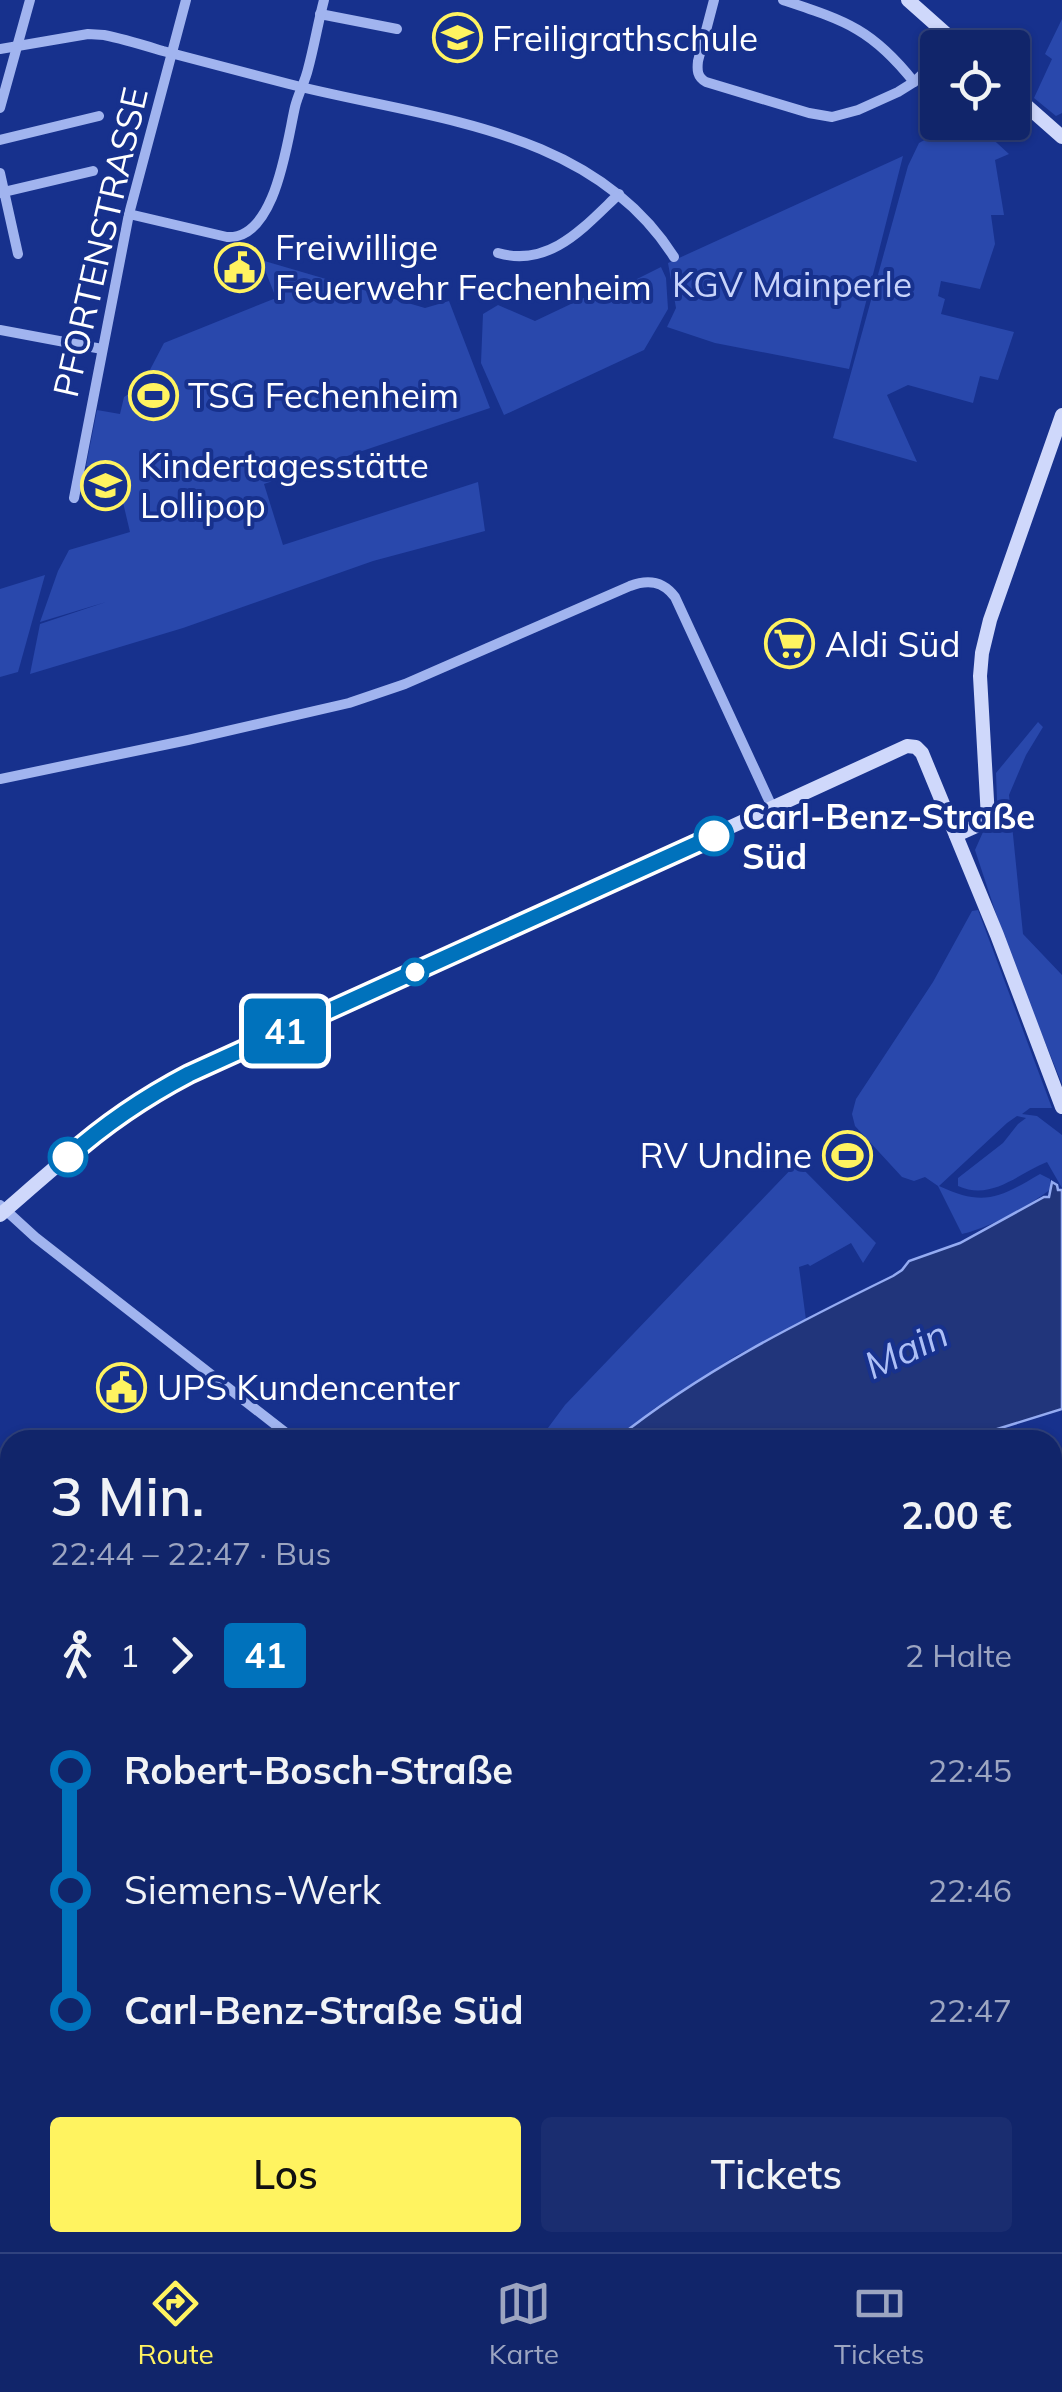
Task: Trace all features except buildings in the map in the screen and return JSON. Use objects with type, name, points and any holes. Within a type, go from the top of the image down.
[{"type":"main road","points":[[908,0],[939,30]]},
{"type":"main road","points":[[1030,109],[1062,137]]},
{"type":"main road","points":[[956,835],[988,818],[980,688],[982,653],[1062,415]]},
{"type":"main road","points":[[2,1210],[100,1130],[176,1081],[900,748],[913,746],[922,753],[956,835],[1062,1107]]},
{"type":"street","points":[[0,108],[30,0]]},
{"type":"street","name":"PFORTENSTRASSE","points":[[74,498],[130,214],[186,0]]},
{"type":"street","points":[[130,214],[235,237],[248,232],[260,220],[276,185],[324,0]]},
{"type":"street","points":[[714,0],[698,66],[698,74],[706,82],[810,114],[832,116],[858,110],[920,76]]},
{"type":"street","points":[[784,0],[854,26],[883,46],[914,82]]},
{"type":"street","points":[[320,14],[397,29]]},
{"type":"street","points":[[0,49],[95,34],[114,37],[511,137],[603,180],[650,224],[674,257]]},
{"type":"street","points":[[0,140],[99,116]]},
{"type":"street","points":[[2,192],[93,171]]},
{"type":"street","points":[[0,173],[18,254]]},
{"type":"street","points":[[498,253],[515,258],[544,253],[568,240],[619,194]]},
{"type":"street","points":[[0,330],[102,349]]},
{"type":"street","points":[[0,779],[346,704],[405,684],[649,581],[665,586],[675,596],[773,809]]},
{"type":"street","points":[[2,1210],[281,1430]]},
{"type":"green space","points":[[1062,19],[1062,113],[1056,116],[1034,98],[1052,59],[1045,54]]},
{"type":"green space","points":[[994,140],[1009,154],[995,160],[1004,215],[991,215],[995,244],[980,289],[941,281],[938,296],[945,299],[941,314],[1014,332],[998,380],[980,376],[973,403],[908,385],[887,395],[917,462],[833,438],[908,166],[919,143]]},
{"type":"green space","name":"KGV Mainperle","points":[[903,156],[849,369],[715,343],[667,327],[676,308],[668,263]]},
{"type":"green space","points":[[261,260],[425,308],[449,301],[490,408],[264,484],[283,545],[478,482],[485,531],[373,561],[183,628],[30,674],[40,624],[106,602],[40,622],[69,550],[130,532],[116,473],[86,466],[97,410],[120,414],[124,397],[141,387],[164,343],[276,298]]},
{"type":"green space","name":"KGV Mainperle","points":[[661,267],[666,278],[668,309],[644,350],[504,415],[481,363],[483,314],[498,305],[535,321],[611,285],[613,291]]},
{"type":"green space","points":[[45,575],[18,672],[0,677],[0,589]]},
{"type":"green space","points":[[1038,722],[1043,727],[1009,795],[1023,934],[1062,975],[1062,1084],[1009,953],[975,850],[983,832],[994,825],[996,773]]},
{"type":"green space","points":[[978,910],[1052,1108],[1030,1108],[1022,1114],[1037,1116],[1062,1135],[1062,1188],[1047,1162],[993,1188],[970,1190],[958,1186],[958,1178],[1003,1143],[1026,1118],[1017,1116],[939,1186],[968,1196],[991,1197],[1040,1174],[1050,1179],[1051,1189],[1008,1216],[962,1234],[938,1186],[925,1177],[914,1181],[902,1177],[855,1126],[852,1114],[856,1099],[933,982],[972,911]]},
{"type":"green space","points":[[797,1163],[876,1243],[863,1263],[851,1243],[810,1266],[799,1267],[806,1320],[737,1355],[628,1430],[546,1430],[565,1405]]},
{"type":"water","name":"Main","points":[[1052,1182],[1062,1190],[1062,1409],[994,1430],[628,1430],[749,1350],[893,1276],[909,1261],[960,1243],[1049,1197]]},
{"type":"bus line","name":"41","points":[[68,1157],[138,1102],[189,1074],[714,836]]},
{"type":"place","name":"Freiligrathschule","points":[[457,38]]},
{"type":"place","name":"Freiwillige Feuerwehr Fechenheim","points":[[240,267]]},
{"type":"place","name":"TSG Fechenheim","points":[[153,395]]},
{"type":"place","name":"Kindertagesstätte Lollipop","points":[[105,485]]},
{"type":"place","name":"Aldi Süd","points":[[790,644]]},
{"type":"place","name":"Carl-Benz-Straße Süd","points":[[714,836]]},
{"type":"place","name":"RV Undine","points":[[847,1155]]},
{"type":"place","name":"UPS Kundencenter","points":[[122,1387]]}]
